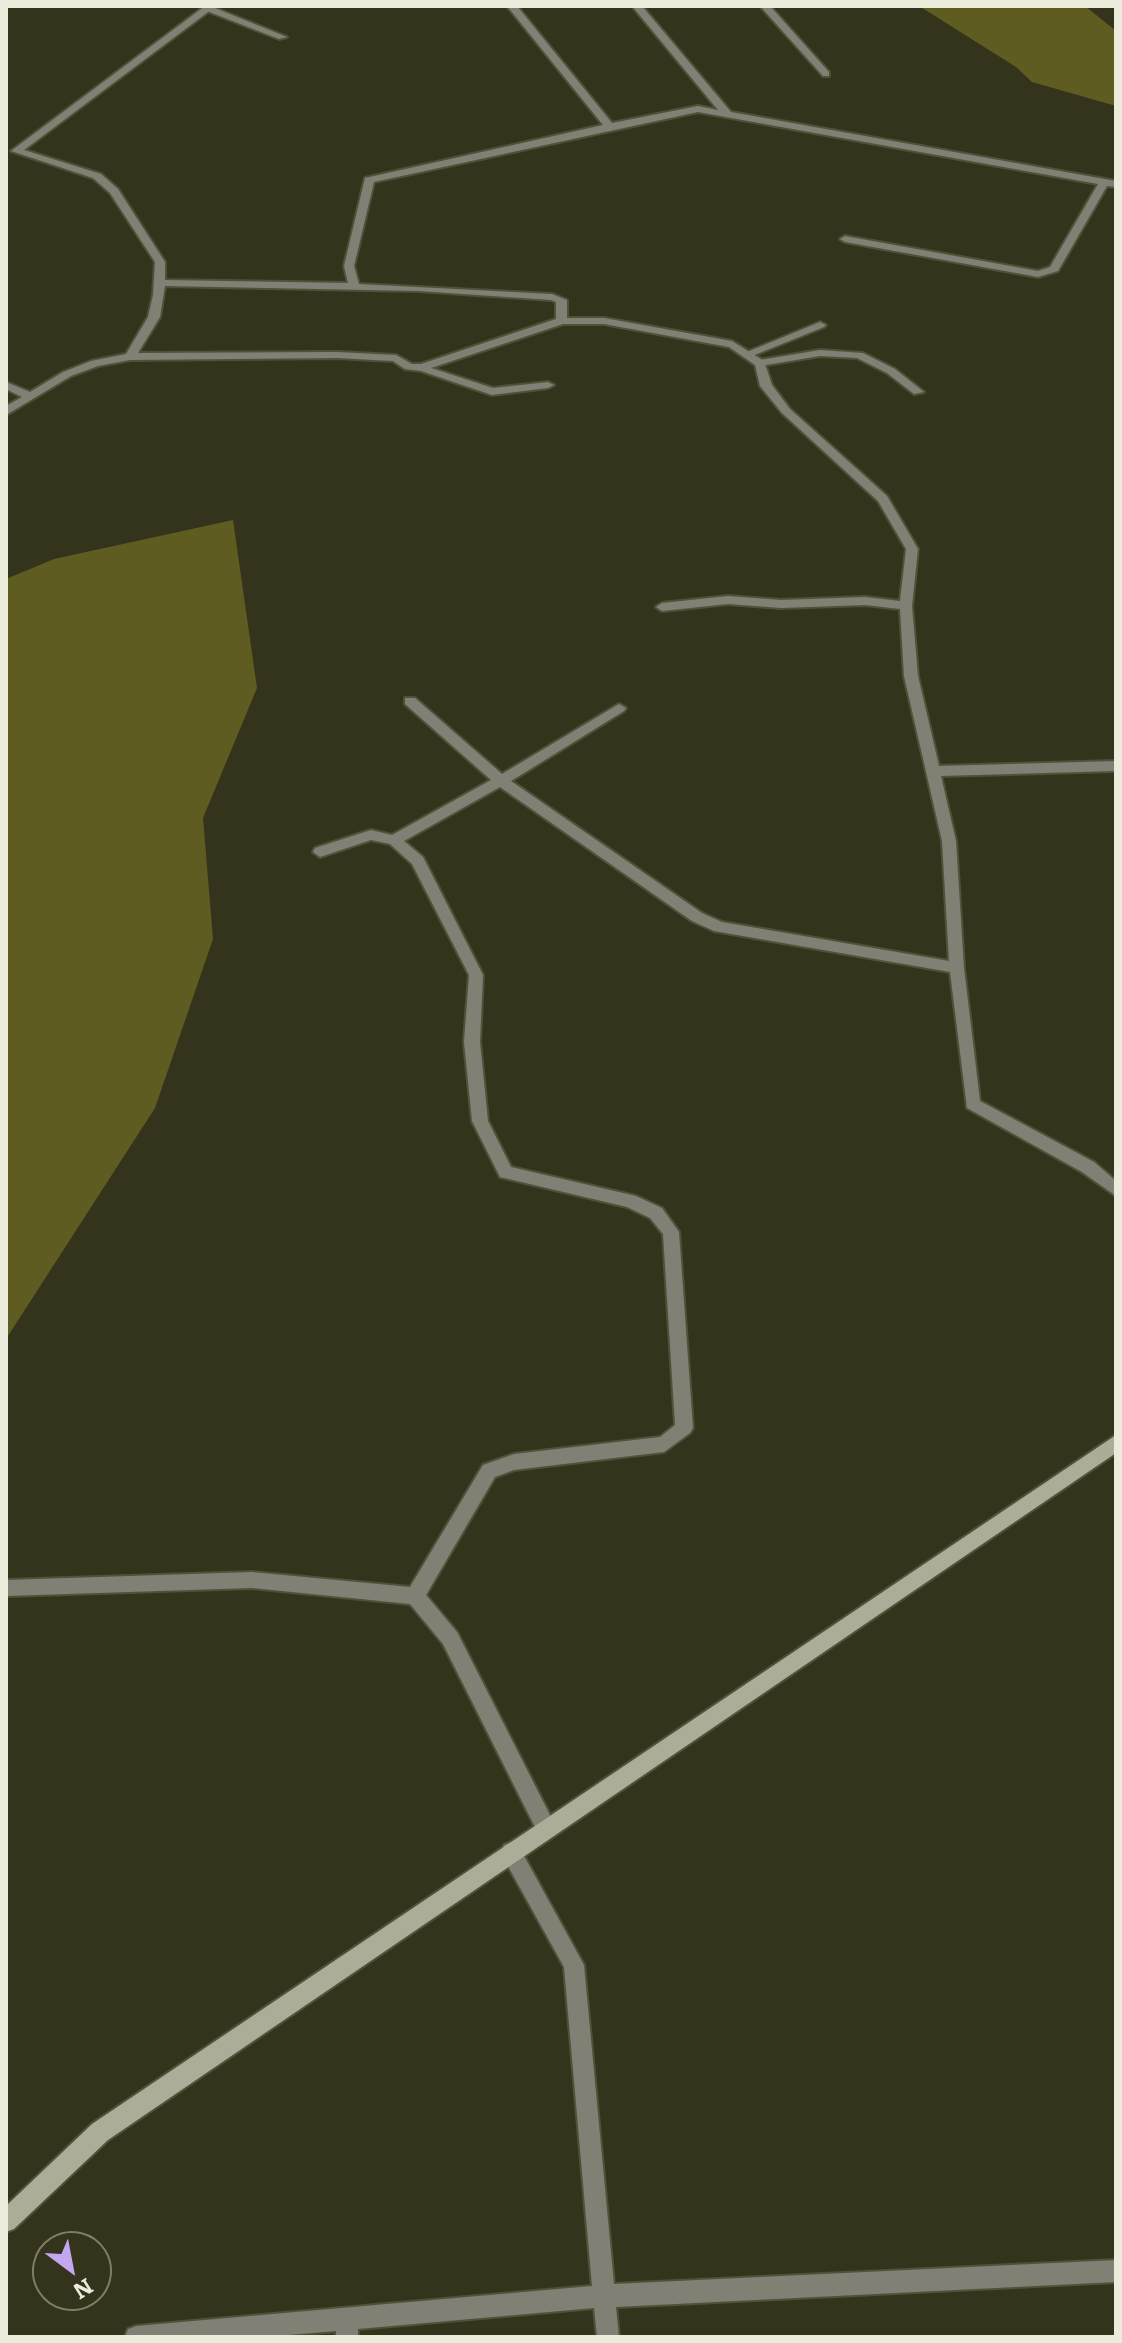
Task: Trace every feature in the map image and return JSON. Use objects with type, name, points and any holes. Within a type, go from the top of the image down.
[{"type":"street","points":[[512,6],[610,127]]},
{"type":"street","points":[[637,6],[727,114]]},
{"type":"street","points":[[765,6],[826,74]]},
{"type":"street","points":[[130,357],[154,317],[160,262],[114,191],[97,176],[16,151],[209,7],[282,37]]},
{"type":"street","points":[[354,287],[349,266],[369,180],[698,109],[1110,183],[1054,269],[1038,274],[845,239]]},
{"type":"street","points":[[160,283],[354,287],[552,297],[561,300],[562,321]]},
{"type":"street","points":[[422,368],[562,321],[604,321],[732,344],[760,363],[766,386],[786,411],[883,499],[912,549],[906,606],[911,676],[949,841],[957,968],[973,1104],[1088,1167],[1116,1190]]},
{"type":"street","points":[[748,354],[820,325]]},
{"type":"street","points":[[760,363],[820,353],[859,355],[891,371],[918,392]]},
{"type":"street","points":[[6,411],[67,374],[95,363],[130,357],[337,355],[396,358],[409,367],[422,368],[492,392],[548,385]]},
{"type":"street","points":[[6,385],[30,396]]},
{"type":"street","points":[[662,607],[728,600],[781,604],[865,601],[906,606]]},
{"type":"street","points":[[410,701],[501,781],[697,917],[719,927],[957,968]]},
{"type":"street","points":[[394,840],[501,781],[619,708]]},
{"type":"street","points":[[933,771],[1116,766]]},
{"type":"street","points":[[320,852],[371,835],[394,840],[418,861],[476,975],[472,1042],[480,1121],[506,1172],[630,1201],[656,1213],[671,1232],[684,1428],[664,1444],[514,1462],[489,1471],[415,1596]]},
{"type":"street","points":[[6,2221],[100,2132],[1116,1443]]},
{"type":"street","points":[[6,1588],[252,1580],[415,1596],[450,1638],[546,1828]]},
{"type":"street","points":[[511,1852],[574,1965],[608,2337]]},
{"type":"street","points":[[136,2337],[347,2328],[606,2296],[1116,2271]]},
{"type":"shaded area","points":[[919,6],[1085,6],[1116,31],[1116,106],[1032,82],[1016,67]]},
{"type":"shaded area","points":[[233,520],[257,688],[203,818],[213,939],[155,1108],[6,1339],[6,579],[54,559]]}]
